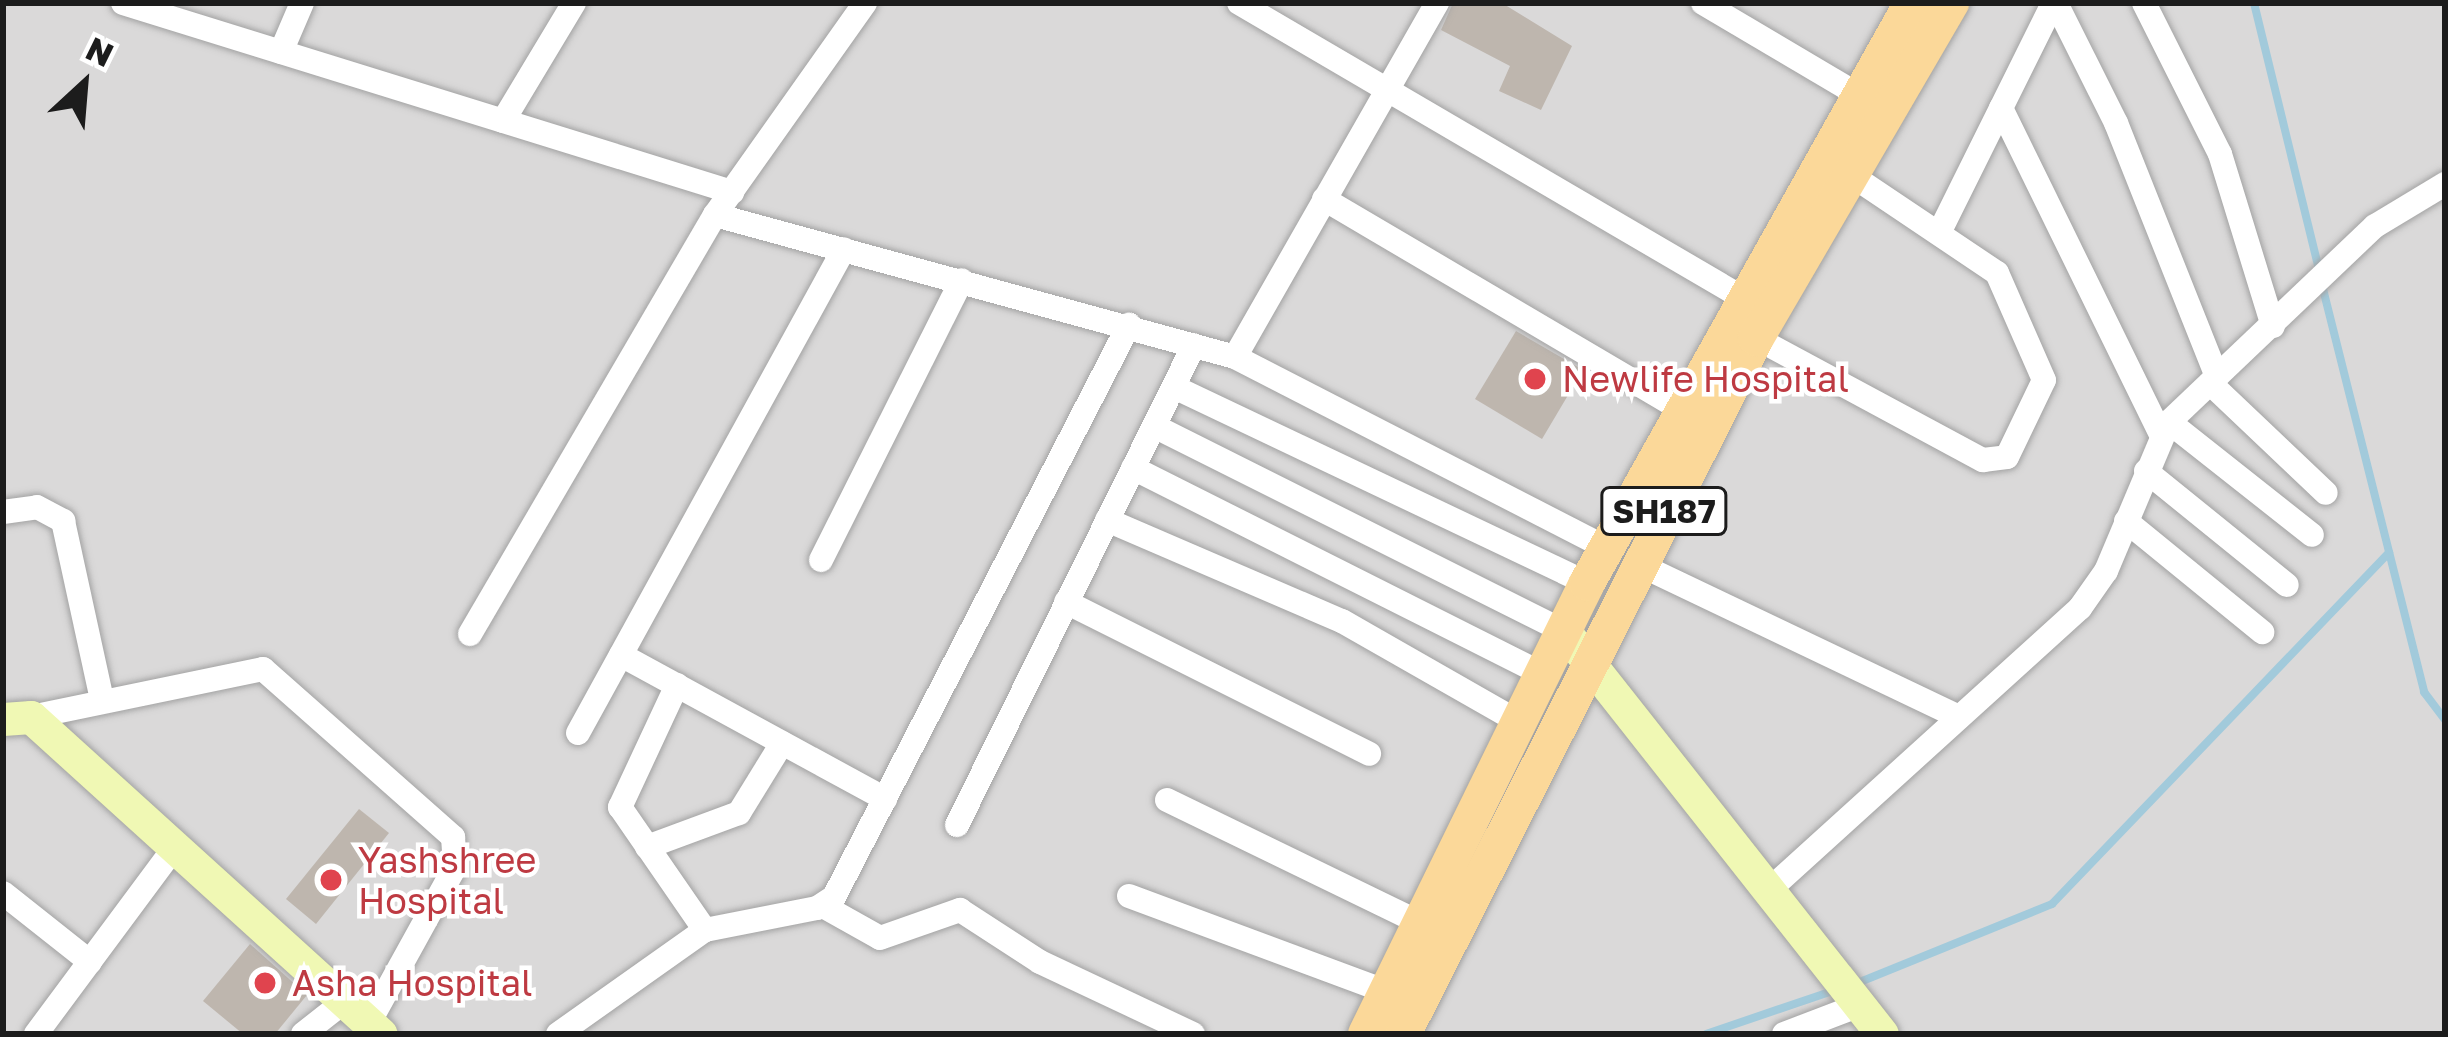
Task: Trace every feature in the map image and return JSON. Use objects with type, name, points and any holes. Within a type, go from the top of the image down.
[{"type":"main road","name":"SH187","points":[[1403,1034],[1587,660],[1621,556],[1681,409],[1912,3]]},
{"type":"main road","name":"SH187","points":[[1366,1034],[1587,583],[1621,556],[1756,338],[1952,3]]},
{"type":"street","points":[[123,3],[732,191]]},
{"type":"street","points":[[281,52],[302,3]]},
{"type":"street","points":[[503,121],[574,3]]},
{"type":"street","points":[[470,634],[715,215],[865,3]]},
{"type":"street","points":[[1235,357],[1437,3]]},
{"type":"street","points":[[1703,3],[1860,96]]},
{"type":"street","points":[[1940,231],[2055,3]]},
{"type":"street","points":[[2055,3],[2116,123],[2214,381],[2326,493]]},
{"type":"street","points":[[2144,3],[2220,154],[2277,321]]},
{"type":"street","points":[[1249,5],[1743,298]]},
{"type":"street","points":[[2001,108],[2165,428],[2312,535]]},
{"type":"street","points":[[1756,338],[1983,460],[2000,462],[2042,390],[2041,368],[1997,273],[1851,175]]},
{"type":"street","points":[[1769,890],[2080,608],[2126,521],[2165,428],[2375,226],[2445,184]]},
{"type":"street","points":[[1324,199],[1681,409]]},
{"type":"street","points":[[715,215],[1235,357],[1621,556],[1959,717]]},
{"type":"street","points":[[578,733],[844,249]]},
{"type":"street","points":[[821,560],[962,280]]},
{"type":"street","points":[[823,906],[885,800],[1129,325]]},
{"type":"street","points":[[957,825],[1195,345]]},
{"type":"street","points":[[1174,387],[1587,583]]},
{"type":"street","points":[[1154,426],[1564,632],[1882,1034]]},
{"type":"street","points":[[1133,468],[1543,674]]},
{"type":"street","points":[[2146,471],[2287,585]]},
{"type":"street","points":[[3,512],[37,507],[63,521],[102,700]]},
{"type":"street","points":[[1107,520],[1342,621],[1520,722]]},
{"type":"street","points":[[2126,521],[2263,632]]},
{"type":"street","points":[[1066,602],[1369,754]]},
{"type":"street","points":[[621,655],[885,800]]},
{"type":"street","points":[[17,718],[263,669],[453,837],[455,867],[365,1019],[303,1034]]},
{"type":"street","points":[[677,686],[619,799],[705,930]]},
{"type":"street","points":[[17,718],[175,848],[365,1019]]},
{"type":"street","points":[[647,847],[739,813],[782,743]]},
{"type":"street","points":[[1167,800],[1420,923]]},
{"type":"street","points":[[36,1034],[175,848]]},
{"type":"street","points":[[3,893],[90,962]]},
{"type":"street","points":[[1129,896],[1387,992]]},
{"type":"street","points":[[558,1034],[705,930],[823,906],[880,938],[960,910],[1040,962],[1193,1034]]},
{"type":"street","points":[[1784,1034],[1860,1005]]},
{"type":"shaded area","points":[[3,3],[2445,3],[2445,1034],[3,1034]]},
{"type":"building","points":[[1453,3],[1502,3],[1572,46],[1541,110],[1499,91],[1510,66],[1441,30]]},
{"type":"building","points":[[1516,331],[1583,370],[1542,439],[1475,399]]},
{"type":"building","points":[[359,809],[389,833],[316,924],[286,899]]},
{"type":"building","points":[[250,944],[307,995],[275,1034],[243,1034],[203,1001]]},
{"type":"waterway","points":[[2254,3],[2319,270]]},
{"type":"waterway","points":[[2322,285],[2424,692],[2445,720]]},
{"type":"waterway","points":[[1855,984],[2052,904],[2389,553]]},
{"type":"waterway","points":[[1706,1034],[1835,990]]},
{"type":"place","name":"Newlife Hospital","points":[[1535,379]]},
{"type":"place","name":"Yashshree Hospital","points":[[331,880]]},
{"type":"place","name":"Asha Hospital","points":[[265,983]]}]
